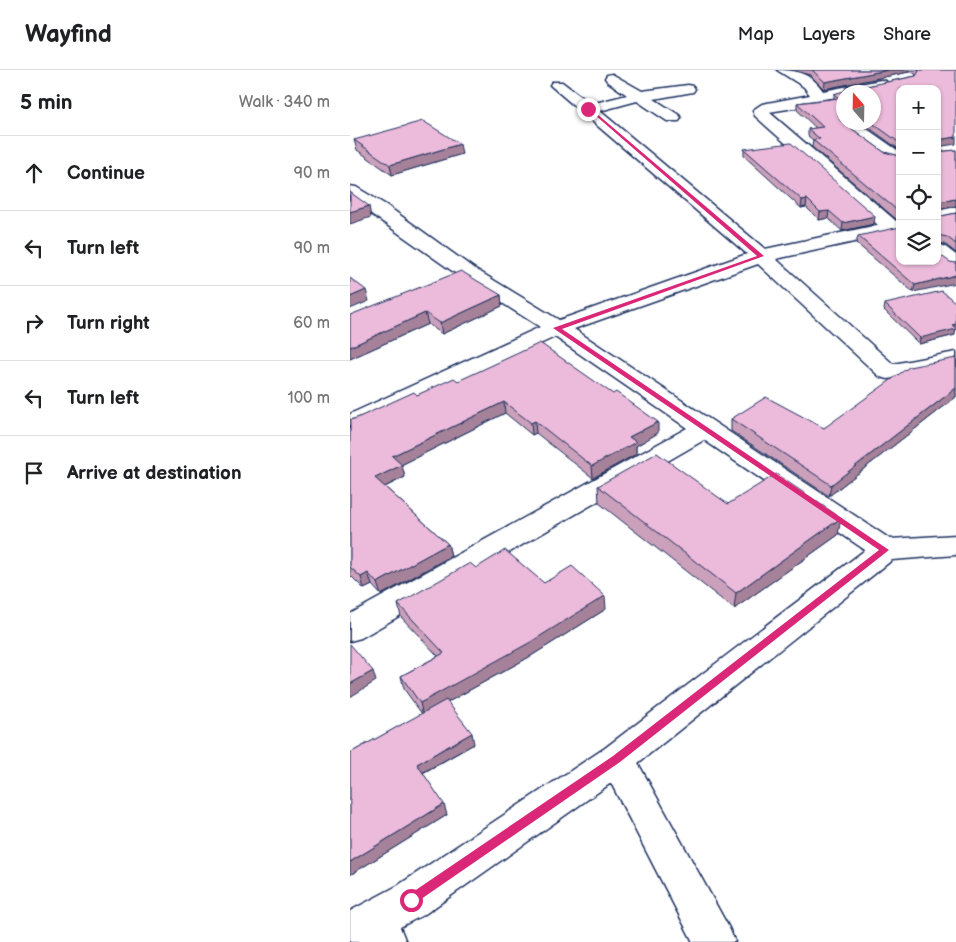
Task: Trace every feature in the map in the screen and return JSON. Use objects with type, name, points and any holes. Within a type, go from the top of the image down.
[{"type":"street","points":[[784,70],[808,83],[816,90],[816,98],[836,115]]},
{"type":"street","points":[[612,78],[673,118]]},
{"type":"street","points":[[892,83],[767,107],[761,110],[763,116],[896,226]]},
{"type":"street","points":[[557,85],[588,109],[761,256],[888,372],[956,359]]},
{"type":"street","points":[[588,109],[640,96],[688,89]]},
{"type":"street","points":[[856,130],[890,154],[896,156]]},
{"type":"street","points":[[350,191],[379,209],[456,275],[556,328],[885,550]]},
{"type":"street","points":[[941,216],[956,213]]},
{"type":"street","points":[[350,423],[556,328],[761,256],[896,226]]},
{"type":"street","points":[[941,253],[956,264]]},
{"type":"street","points":[[350,629],[704,429]]},
{"type":"street","points":[[371,931],[411,900],[617,759],[885,550],[956,545]]},
{"type":"street","points":[[617,759],[715,942]]},
{"type":"building","points":[[812,70],[888,70],[825,82]]},
{"type":"building","points":[[956,70],[956,137],[941,139],[941,85],[896,85],[896,140],[881,129],[881,85],[872,85],[916,76],[919,71]]},
{"type":"building","points":[[836,98],[836,130],[854,130],[884,152],[896,155],[896,209],[813,140],[820,139],[808,129],[823,127],[797,103]]},
{"type":"building","points":[[423,121],[460,144],[390,165],[354,140]]},
{"type":"building","points":[[791,143],[875,216],[843,223],[829,211],[820,212],[807,199],[802,200],[744,149]]},
{"type":"building","points":[[956,150],[956,199],[941,201],[941,175],[941,152]]},
{"type":"building","points":[[350,192],[369,206],[350,212]]},
{"type":"building","points":[[956,213],[956,244],[947,237],[941,236],[941,216]]},
{"type":"building","points":[[896,228],[896,265],[941,265],[941,256],[950,262],[956,263],[956,275],[915,285],[858,236]]},
{"type":"building","points":[[461,271],[501,295],[440,323],[425,313],[350,347],[350,315]]},
{"type":"building","points":[[350,278],[366,290],[350,297]]},
{"type":"building","points":[[942,291],[956,303],[956,324],[952,325],[956,329],[920,338],[885,304]]},
{"type":"building","points":[[540,343],[613,394],[616,392],[658,422],[629,437],[636,442],[592,466],[535,421],[531,423],[504,402],[392,456],[402,465],[375,478],[448,544],[377,583],[368,573],[361,577],[350,567],[350,420],[414,392],[417,395],[454,378],[458,381]]},
{"type":"building","points":[[956,358],[956,388],[831,485],[731,419],[766,397],[824,428],[909,367]]},
{"type":"building","points":[[657,453],[728,504],[776,474],[841,518],[736,593],[598,486]]},
{"type":"building","points":[[505,550],[544,583],[572,566],[605,596],[529,643],[420,703],[401,676],[444,653],[398,604],[470,563],[476,568]]},
{"type":"building","points":[[350,644],[373,671],[350,684]]},
{"type":"building","points":[[446,700],[472,733],[417,764],[444,804],[350,862],[350,753]]},
{"type":"route","points":[[411,900],[617,759],[885,550],[556,328],[761,256],[588,109]]}]
